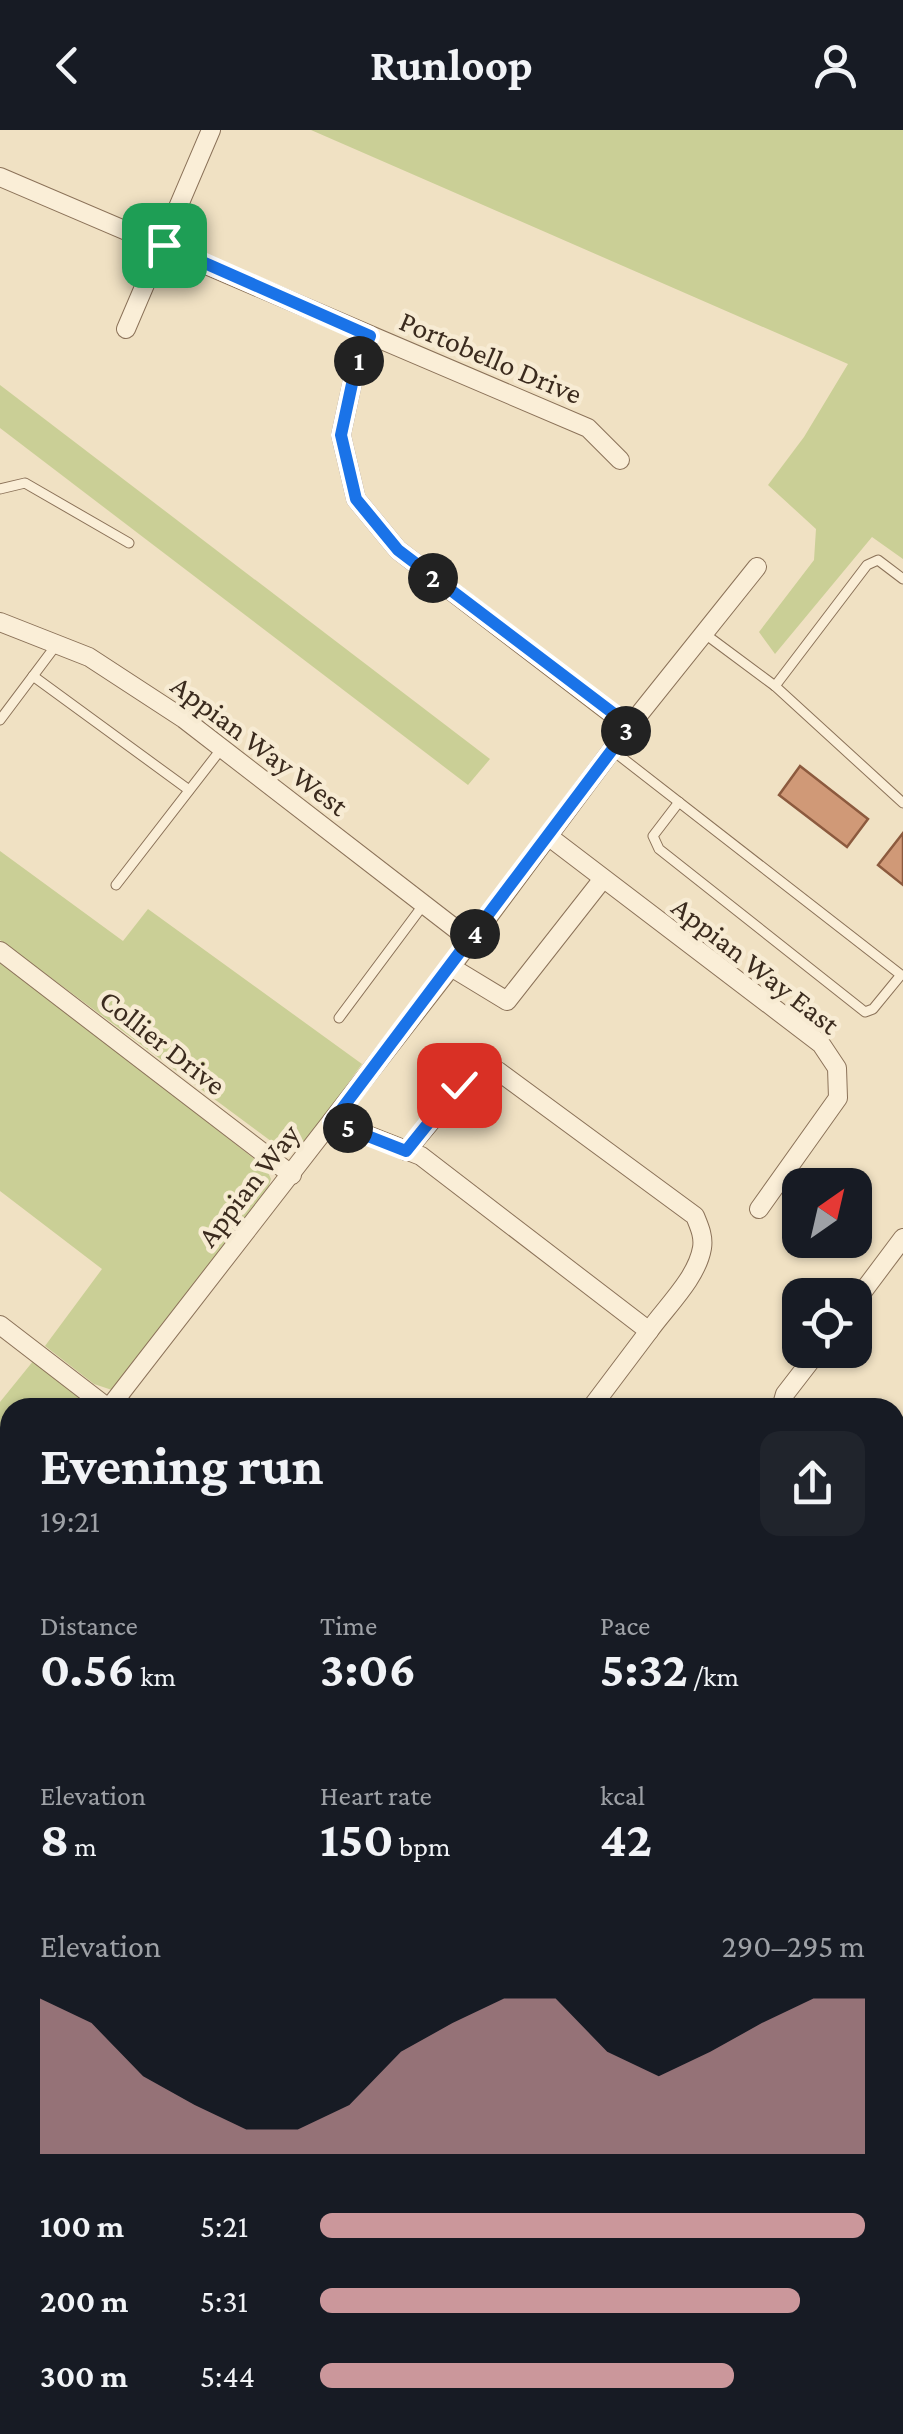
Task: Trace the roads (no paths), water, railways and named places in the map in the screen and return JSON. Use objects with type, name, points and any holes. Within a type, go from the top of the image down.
[{"type":"street","points":[[126,329],[211,130]]},
{"type":"street","name":"Portobello Drive","points":[[0,177],[588,428],[620,460]]},
{"type":"street","points":[[370,336],[355,370],[341,435],[356,499],[398,550],[630,726]]},
{"type":"street","name":"Appian Way","points":[[116,1398],[292,1175],[630,726],[757,567]]},
{"type":"street","name":"Appian Way West","points":[[0,622],[89,657],[184,719],[470,940]]},
{"type":"street","name":"Appian Way East","points":[[548,836],[820,1044],[837,1068],[838,1098],[759,1209]]},
{"type":"street","points":[[450,968],[506,1001],[602,880]]},
{"type":"street","name":"Collier Drive","points":[[0,952],[292,1175]]},
{"type":"street","points":[[406,1151],[459,1085],[472,1073],[486,1068],[498,1071],[695,1216],[702,1232],[702,1248],[691,1274],[599,1398]]},
{"type":"street","points":[[332,1122],[420,1156],[649,1331]]},
{"type":"street","points":[[872,1279],[903,1238]]},
{"type":"street","points":[[0,1325],[105,1398]]},
{"type":"street","points":[[784,1398],[804,1368]]},
{"type":"lane","points":[[0,489],[24,483],[129,543]]},
{"type":"lane","points":[[775,686],[867,565],[878,560],[903,579]]},
{"type":"lane","points":[[703,632],[775,686],[902,801]]},
{"type":"lane","points":[[0,720],[57,644]]},
{"type":"lane","points":[[32,676],[189,790]]},
{"type":"lane","points":[[116,885],[222,748]]},
{"type":"lane","points":[[612,750],[901,974],[873,1009],[865,1012],[659,850],[654,836],[679,802]]},
{"type":"lane","points":[[339,1018],[424,904]]}]
